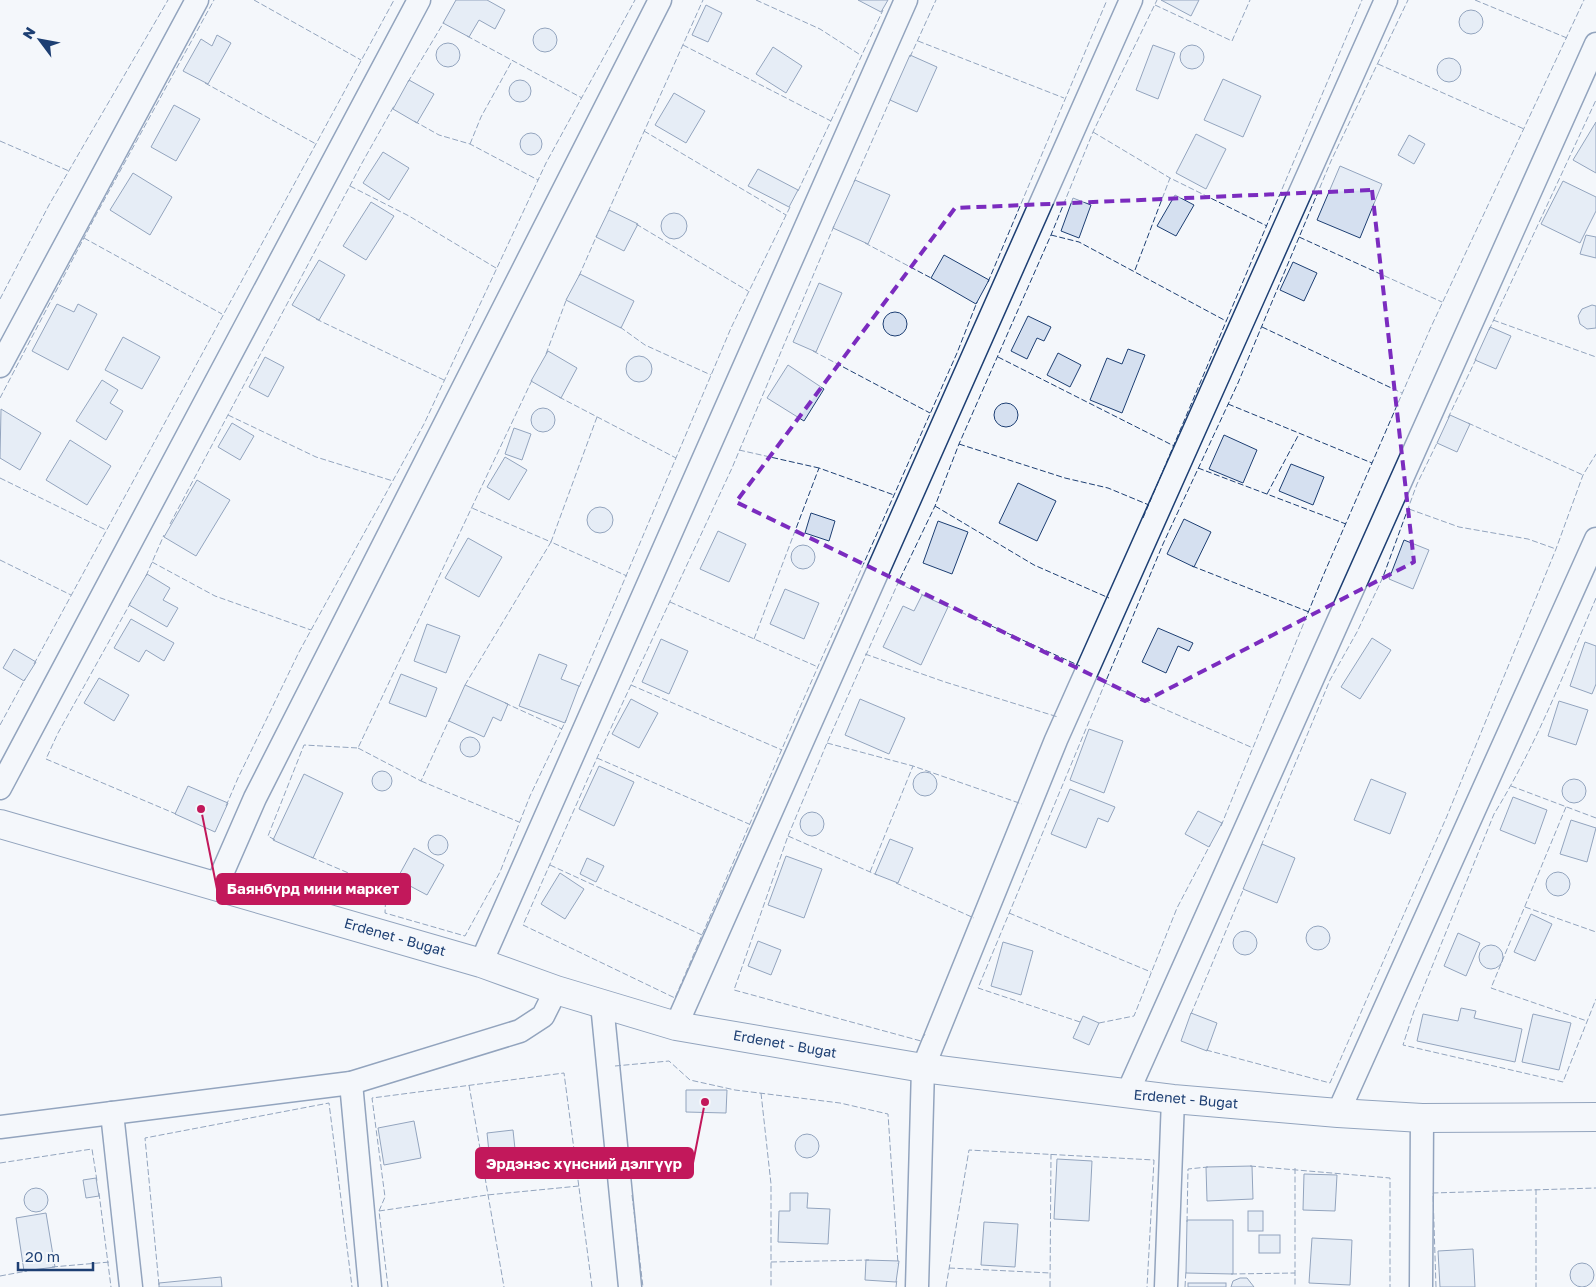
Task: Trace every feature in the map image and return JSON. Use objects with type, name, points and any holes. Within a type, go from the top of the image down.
[{"type":"street","points":[[0,366],[197,0]]},
{"type":"street","points":[[0,788],[420,0]]},
{"type":"street","points":[[217,885],[255,798],[660,0]]},
{"type":"street","points":[[481,962],[906,0]]},
{"type":"street","points":[[676,1026],[1131,0]]},
{"type":"street","points":[[917,1287],[923,1068],[1056,740],[1386,0]]},
{"type":"street","points":[[1127,1094],[1596,44]]},
{"type":"street","points":[[1338,1113],[1596,540]]},
{"type":"street","name":"Erdenet - Bugat","points":[[0,824],[481,962],[556,990],[676,1026],[923,1068],[1173,1099],[1422,1118],[1596,1117]]},
{"type":"street","points":[[0,1127],[351,1083],[520,1031],[543,1016],[556,990]]},
{"type":"street","points":[[602,1004],[630,1287]]},
{"type":"street","points":[[351,1083],[370,1287]]},
{"type":"street","points":[[1166,1287],[1173,1099]]},
{"type":"street","points":[[112,1113],[131,1287]]},
{"type":"street","points":[[1422,1118],[1422,1287]]},
{"type":"highlighted area","points":[[1372,190],[1414,562],[1145,701],[736,502],[955,208]]},
{"type":"building","points":[[456,0],[487,0],[505,10],[495,29],[479,20],[469,37],[443,23]]},
{"type":"building","points":[[858,0],[888,0],[881,12]]},
{"type":"building","points":[[1161,0],[1199,0],[1191,16]]},
{"type":"building","points":[[706,5],[722,13],[708,42],[692,35]]},
{"type":"building","points":[[1471,10],[1476,11],[1482,17],[1482,27],[1476,33],[1471,34],[1466,33],[1460,27],[1459,22],[1460,17],[1466,11]]},
{"type":"building","points":[[545,28],[554,31],[557,40],[554,49],[545,52],[536,49],[533,40],[536,31]]},
{"type":"building","points":[[217,35],[231,43],[208,84],[183,71],[201,39],[212,46]]},
{"type":"building","points":[[448,43],[456,47],[460,55],[456,63],[448,67],[440,63],[436,55],[440,47]]},
{"type":"building","points":[[1153,45],[1175,53],[1158,99],[1136,90]]},
{"type":"building","points":[[1192,45],[1197,46],[1203,52],[1203,62],[1197,68],[1192,69],[1187,68],[1181,62],[1180,57],[1181,52],[1187,46]]},
{"type":"building","points":[[773,47],[802,66],[786,93],[756,74]]},
{"type":"building","points":[[910,55],[937,67],[917,112],[890,100]]},
{"type":"building","points":[[1449,58],[1454,59],[1460,65],[1460,75],[1454,81],[1449,82],[1444,81],[1438,75],[1437,70],[1438,65],[1444,59]]},
{"type":"building","points":[[1223,79],[1261,96],[1243,137],[1204,120]]},
{"type":"building","points":[[409,80],[434,94],[417,123],[393,109]]},
{"type":"building","points":[[520,80],[528,83],[531,91],[528,99],[520,102],[512,99],[509,91],[512,83]]},
{"type":"building","points":[[674,93],[705,111],[686,143],[655,125]]},
{"type":"building","points":[[174,105],[200,119],[176,161],[151,147]]},
{"type":"building","points":[[1596,122],[1596,173],[1573,160]]},
{"type":"building","points":[[531,133],[539,136],[542,144],[539,152],[531,155],[523,152],[520,144],[523,136]]},
{"type":"building","points":[[1196,134],[1226,149],[1206,189],[1176,173]]},
{"type":"building","points":[[1409,135],[1425,144],[1414,164],[1398,155]]},
{"type":"building","points":[[383,152],[409,168],[389,200],[363,183]]},
{"type":"building","points":[[1340,166],[1382,184],[1360,238],[1317,220]]},
{"type":"building","points":[[758,169],[798,190],[789,207],[748,186]]},
{"type":"building","points":[[133,173],[172,197],[150,235],[110,210]]},
{"type":"building","points":[[855,180],[890,195],[868,244],[833,228]]},
{"type":"building","points":[[1563,181],[1596,197],[1596,211],[1580,243],[1541,224]]},
{"type":"building","points":[[1175,195],[1194,205],[1176,236],[1157,226]]},
{"type":"building","points":[[1073,198],[1091,205],[1079,238],[1061,231]]},
{"type":"building","points":[[371,202],[394,216],[366,260],[343,246]]},
{"type":"building","points":[[609,210],[638,224],[624,251],[596,237]]},
{"type":"building","points":[[674,213],[683,217],[687,226],[683,235],[674,239],[665,235],[661,226],[665,217]]},
{"type":"building","points":[[1586,235],[1596,237],[1596,258],[1580,254]]},
{"type":"building","points":[[944,255],[989,280],[976,304],[931,278]]},
{"type":"building","points":[[319,260],[345,275],[319,320],[292,305]]},
{"type":"building","points":[[1293,262],[1317,273],[1304,301],[1280,290]]},
{"type":"building","points":[[580,274],[634,301],[621,328],[566,300]]},
{"type":"building","points":[[819,283],[842,293],[816,352],[793,342]]},
{"type":"building","points":[[57,304],[74,312],[78,304],[97,314],[68,370],[32,351]]},
{"type":"building","points":[[1592,305],[1596,306],[1596,328],[1587,329],[1580,324],[1578,316],[1582,309]]},
{"type":"building","points":[[895,312],[900,313],[906,319],[906,329],[900,335],[895,336],[890,335],[884,329],[883,324],[884,319],[890,313]]},
{"type":"building","points":[[1028,316],[1051,327],[1044,341],[1037,338],[1027,359],[1011,351]]},
{"type":"building","points":[[1490,327],[1511,336],[1496,369],[1475,360]]},
{"type":"building","points":[[123,337],[160,357],[142,389],[105,370]]},
{"type":"building","points":[[1128,349],[1145,355],[1122,413],[1090,400],[1107,358],[1122,364]]},
{"type":"building","points":[[548,351],[577,368],[561,398],[531,381]]},
{"type":"building","points":[[1058,353],[1081,365],[1070,387],[1047,375]]},
{"type":"building","points":[[639,356],[648,360],[652,369],[648,378],[639,382],[630,378],[626,369],[630,360]]},
{"type":"building","points":[[265,357],[284,367],[268,397],[249,387]]},
{"type":"building","points":[[788,365],[824,389],[804,421],[767,398]]},
{"type":"building","points":[[102,380],[118,390],[110,403],[123,411],[106,440],[76,421]]},
{"type":"building","points":[[1006,403],[1011,404],[1017,410],[1017,420],[1011,426],[1006,427],[1001,426],[995,420],[994,415],[995,410],[1001,404]]},
{"type":"building","points":[[543,408],[552,411],[555,420],[552,429],[543,432],[534,429],[531,420],[534,411]]},
{"type":"building","points":[[1,409],[41,433],[20,470],[0,458]]},
{"type":"building","points":[[1450,415],[1470,424],[1457,452],[1437,443]]},
{"type":"building","points":[[232,423],[254,436],[240,460],[218,447]]},
{"type":"building","points":[[514,428],[531,434],[522,460],[505,454]]},
{"type":"building","points":[[1224,435],[1257,450],[1243,483],[1209,469]]},
{"type":"building","points":[[70,440],[111,466],[87,505],[46,480]]},
{"type":"building","points":[[505,457],[527,470],[509,500],[487,487]]},
{"type":"building","points":[[1291,464],[1324,477],[1313,505],[1279,491]]},
{"type":"building","points":[[197,480],[230,500],[196,556],[164,537]]},
{"type":"building","points":[[1018,483],[1056,501],[1037,541],[999,523]]},
{"type":"building","points":[[600,507],[609,511],[613,520],[609,529],[600,533],[591,529],[587,520],[591,511]]},
{"type":"building","points":[[811,513],[835,521],[829,541],[805,533]]},
{"type":"building","points":[[1184,519],[1211,532],[1194,567],[1167,554]]},
{"type":"building","points":[[938,521],[968,532],[952,574],[923,563]]},
{"type":"building","points":[[718,531],[746,544],[729,582],[700,569]]},
{"type":"building","points":[[468,538],[502,557],[479,597],[445,578]]},
{"type":"building","points":[[1404,540],[1429,550],[1413,589],[1389,579]]},
{"type":"building","points":[[803,545],[812,548],[815,557],[812,566],[803,569],[794,566],[791,557],[794,548]]},
{"type":"building","points":[[147,574],[170,588],[163,600],[178,608],[167,627],[129,605]]},
{"type":"building","points":[[785,589],[819,603],[804,639],[770,624]]},
{"type":"building","points":[[922,595],[948,607],[921,665],[883,647],[903,606],[914,611]]},
{"type":"building","points":[[131,619],[174,643],[164,661],[146,650],[139,662],[114,648]]},
{"type":"building","points":[[427,624],[460,636],[446,673],[414,661]]},
{"type":"building","points":[[1158,628],[1193,643],[1189,651],[1178,646],[1166,673],[1142,662]]},
{"type":"building","points":[[1372,638],[1391,650],[1360,699],[1341,687]]},
{"type":"building","points":[[661,639],[688,651],[669,694],[642,682]]},
{"type":"building","points":[[1585,642],[1596,646],[1596,684],[1592,694],[1570,686]]},
{"type":"building","points":[[14,649],[36,662],[24,681],[3,668]]},
{"type":"building","points":[[539,654],[567,665],[561,679],[579,686],[565,723],[519,706]]},
{"type":"building","points":[[401,674],[437,688],[426,717],[389,703]]},
{"type":"building","points":[[99,678],[129,695],[114,721],[84,703]]},
{"type":"building","points":[[465,685],[508,704],[501,721],[493,717],[484,737],[449,721]]},
{"type":"building","points":[[631,699],[658,713],[639,748],[612,734]]},
{"type":"building","points":[[860,699],[905,718],[889,754],[845,735]]},
{"type":"building","points":[[1559,701],[1588,710],[1576,745],[1548,736]]},
{"type":"building","points":[[1089,729],[1123,741],[1104,793],[1070,780]]},
{"type":"building","points":[[470,737],[477,740],[480,747],[477,754],[470,757],[463,754],[460,747],[463,740]]},
{"type":"building","points":[[599,766],[634,782],[614,826],[579,809]]},
{"type":"building","points":[[382,771],[389,774],[392,781],[389,788],[382,791],[375,788],[372,781],[375,774]]},
{"type":"building","points":[[925,772],[934,775],[937,784],[934,793],[925,796],[916,793],[913,784],[916,775]]},
{"type":"building","points":[[304,774],[343,793],[313,858],[273,840]]},
{"type":"building","points":[[1371,779],[1406,793],[1390,834],[1354,820]]},
{"type":"building","points":[[1574,779],[1579,780],[1585,786],[1585,796],[1579,802],[1574,803],[1569,802],[1563,796],[1562,791],[1563,786],[1569,780]]},
{"type":"building","points":[[188,786],[228,803],[215,832],[175,814]]},
{"type":"building","points":[[1070,789],[1115,807],[1108,822],[1098,818],[1086,848],[1051,834]]},
{"type":"building","points":[[1513,797],[1547,810],[1535,844],[1500,830]]},
{"type":"building","points":[[1198,811],[1222,823],[1209,847],[1185,834]]},
{"type":"building","points":[[812,812],[821,815],[824,824],[821,833],[812,836],[803,833],[800,824],[803,815]]},
{"type":"building","points":[[1571,820],[1596,828],[1587,862],[1560,854]]},
{"type":"building","points":[[438,835],[445,838],[448,845],[445,852],[438,855],[431,852],[428,845],[431,838]]},
{"type":"building","points":[[890,839],[913,848],[898,883],[875,874]]},
{"type":"building","points":[[1262,844],[1295,858],[1277,903],[1243,889]]},
{"type":"building","points":[[414,848],[444,865],[427,895],[397,879]]},
{"type":"building","points":[[786,856],[822,869],[804,918],[768,905]]},
{"type":"building","points":[[587,858],[604,866],[596,882],[580,874]]},
{"type":"building","points":[[1558,872],[1563,873],[1569,879],[1569,889],[1563,895],[1558,896],[1553,895],[1547,889],[1546,884],[1547,879],[1553,873]]},
{"type":"building","points":[[560,873],[584,889],[565,919],[541,904]]},
{"type":"building","points":[[1531,914],[1552,924],[1535,961],[1514,952]]},
{"type":"building","points":[[1318,926],[1323,927],[1329,933],[1329,943],[1323,949],[1318,950],[1313,949],[1307,943],[1306,938],[1307,933],[1313,927]]},
{"type":"building","points":[[1245,931],[1250,932],[1256,938],[1256,948],[1250,954],[1245,955],[1240,954],[1234,948],[1233,943],[1234,938],[1240,932]]},
{"type":"building","points":[[1458,933],[1480,943],[1466,976],[1444,966]]},
{"type":"building","points":[[758,941],[781,950],[771,975],[748,966]]},
{"type":"building","points":[[1003,942],[1033,951],[1021,995],[991,986]]},
{"type":"building","points":[[1491,945],[1496,946],[1502,952],[1502,962],[1496,968],[1491,969],[1486,968],[1480,962],[1479,957],[1480,952],[1486,946]]},
{"type":"building","points":[[1461,1008],[1476,1011],[1474,1018],[1522,1029],[1515,1062],[1417,1041],[1423,1014],[1458,1021]]},
{"type":"building","points":[[1191,1013],[1217,1023],[1207,1051],[1181,1041]]},
{"type":"building","points":[[1533,1014],[1571,1023],[1559,1070],[1522,1062]]},
{"type":"building","points":[[1083,1016],[1099,1023],[1089,1045],[1073,1038]]},
{"type":"building","points":[[686,1090],[727,1090],[726,1113],[686,1112]]},
{"type":"building","points":[[414,1121],[421,1158],[384,1165],[378,1128]]},
{"type":"building","points":[[513,1130],[517,1168],[491,1171],[487,1133]]},
{"type":"building","points":[[807,1134],[812,1135],[818,1141],[818,1151],[812,1157],[807,1158],[802,1157],[796,1151],[795,1146],[796,1141],[802,1135]]},
{"type":"building","points":[[1057,1159],[1092,1161],[1089,1221],[1054,1219]]},
{"type":"building","points":[[1252,1166],[1253,1199],[1207,1201],[1206,1167]]},
{"type":"building","points":[[1304,1174],[1337,1175],[1335,1211],[1303,1210]]},
{"type":"building","points":[[96,1178],[99,1196],[86,1198],[83,1180]]},
{"type":"building","points":[[36,1188],[41,1189],[47,1195],[47,1205],[41,1211],[36,1212],[31,1211],[25,1205],[24,1200],[25,1195],[31,1189]]},
{"type":"building","points":[[790,1193],[808,1193],[807,1208],[830,1209],[828,1244],[778,1242],[779,1211],[790,1211]]},
{"type":"building","points":[[1248,1211],[1263,1211],[1263,1231],[1248,1231]]},
{"type":"building","points":[[46,1213],[55,1267],[24,1271],[16,1218]]},
{"type":"building","points":[[1187,1220],[1233,1220],[1233,1274],[1186,1273]]},
{"type":"building","points":[[984,1222],[1018,1224],[1015,1267],[981,1265]]},
{"type":"building","points":[[1259,1235],[1280,1235],[1280,1253],[1259,1253]]},
{"type":"building","points":[[1312,1238],[1352,1240],[1350,1285],[1309,1283]]},
{"type":"building","points":[[1473,1249],[1475,1287],[1440,1287],[1438,1251]]},
{"type":"building","points":[[866,1260],[899,1261],[896,1282],[865,1280]]},
{"type":"building","points":[[1582,1263],[1587,1264],[1593,1270],[1593,1280],[1587,1286],[1582,1287],[1577,1286],[1571,1280],[1570,1275],[1571,1270],[1577,1264]]},
{"type":"building","points":[[221,1277],[222,1287],[159,1287],[159,1283]]},
{"type":"building","points":[[1247,1278],[1254,1287],[1231,1287],[1233,1281]]},
{"type":"building","points":[[1188,1283],[1226,1283],[1226,1287],[1188,1287]]},
{"type":"fence","points":[[0,299],[49,205],[168,0]]},
{"type":"fence","points":[[0,398],[97,213],[214,0]]},
{"type":"fence","points":[[254,0],[361,60]]},
{"type":"fence","points":[[34,664],[394,0]]},
{"type":"fence","points":[[226,806],[299,652],[424,424],[546,163],[635,0]]},
{"type":"fence","points":[[608,212],[703,0]]},
{"type":"fence","points":[[756,0],[820,29],[862,56]]},
{"type":"fence","points":[[910,57],[936,0]]},
{"type":"fence","points":[[988,282],[1107,0]]},
{"type":"fence","points":[[925,1034],[921,1041],[734,990],[788,836],[827,743],[898,583],[935,506],[959,444],[1051,235],[1093,132],[1157,0]]},
{"type":"fence","points":[[1155,5],[1232,41],[1250,0]]},
{"type":"fence","points":[[1143,518],[1362,0]]},
{"type":"fence","points":[[1080,1022],[978,988],[1163,544],[1238,383],[1331,161],[1408,0]]},
{"type":"fence","points":[[1475,0],[1567,38]]},
{"type":"fence","points":[[1221,826],[1323,576],[1431,327],[1584,0]]},
{"type":"fence","points":[[798,191],[883,10]]},
{"type":"fence","points":[[408,82],[444,22]]},
{"type":"fence","points":[[467,36],[582,98]]},
{"type":"fence","points":[[918,41],[1064,98]]},
{"type":"fence","points":[[683,45],[831,121]]},
{"type":"fence","points":[[470,144],[481,117],[512,61]]},
{"type":"fence","points":[[1378,64],[1524,129]]},
{"type":"fence","points":[[205,83],[316,144]]},
{"type":"fence","points":[[854,182],[891,98]]},
{"type":"fence","points":[[1489,330],[1596,100]]},
{"type":"fence","points":[[170,524],[394,106]]},
{"type":"fence","points":[[414,121],[439,135],[470,144],[538,180]]},
{"type":"fence","points":[[644,131],[786,215]]},
{"type":"fence","points":[[1093,132],[1170,178]]},
{"type":"fence","points":[[0,141],[69,171]]},
{"type":"fence","points":[[1135,270],[1170,178],[1267,226]]},
{"type":"fence","points":[[350,186],[409,216],[496,268]]},
{"type":"fence","points":[[579,687],[731,328],[791,205]]},
{"type":"fence","points":[[636,224],[748,291]]},
{"type":"fence","points":[[834,226],[732,468],[597,758],[523,925],[675,998],[797,714],[957,353],[977,302]]},
{"type":"fence","points":[[579,276],[597,235]]},
{"type":"fence","points":[[1051,235],[1079,242],[1226,321]]},
{"type":"fence","points":[[1299,237],[1442,302]]},
{"type":"fence","points":[[84,238],[222,314]]},
{"type":"fence","points":[[865,243],[933,279]]},
{"type":"fence","points":[[546,354],[567,298]]},
{"type":"fence","points":[[316,319],[444,380]]},
{"type":"fence","points":[[1493,320],[1596,357]]},
{"type":"fence","points":[[620,327],[645,345],[711,375]]},
{"type":"fence","points":[[1262,327],[1402,393]]},
{"type":"fence","points":[[813,351],[930,413]]},
{"type":"fence","points":[[998,357],[1174,446]]},
{"type":"fence","points":[[1448,418],[1477,357]]},
{"type":"fence","points":[[275,840],[268,836],[304,745],[358,748],[533,378]]},
{"type":"fence","points":[[559,397],[676,458]]},
{"type":"fence","points":[[1228,404],[1372,463]]},
{"type":"fence","points":[[228,415],[316,457],[393,481]]},
{"type":"fence","points":[[597,417],[551,542],[627,576]]},
{"type":"fence","points":[[1468,423],[1583,475]]},
{"type":"fence","points":[[1267,494],[1299,434]]},
{"type":"fence","points":[[1261,846],[1330,680],[1357,632],[1383,577],[1417,484],[1438,441]]},
{"type":"fence","points":[[959,444],[1065,478],[1108,488],[1149,505]]},
{"type":"fence","points":[[739,450],[819,468]]},
{"type":"fence","points":[[1206,1050],[1330,1083],[1447,816],[1556,549],[1583,475],[1596,454]]},
{"type":"fence","points":[[754,639],[819,468],[894,495]]},
{"type":"fence","points":[[1198,468],[1346,524]]},
{"type":"fence","points":[[0,478],[106,530]]},
{"type":"fence","points":[[935,506],[1034,565],[1109,598]]},
{"type":"fence","points":[[465,685],[551,542],[472,508]]},
{"type":"fence","points":[[1409,509],[1459,527],[1528,539],[1556,549]]},
{"type":"fence","points":[[146,576],[164,535]]},
{"type":"fence","points":[[0,560],[71,595]]},
{"type":"fence","points":[[152,562],[215,596],[311,630]]},
{"type":"fence","points":[[1192,566],[1309,612]]},
{"type":"fence","points":[[898,583],[925,596]]},
{"type":"fence","points":[[1596,598],[1537,735],[1494,814],[1414,1011],[1403,1045],[1563,1082],[1596,999]]},
{"type":"fence","points":[[131,602],[58,733],[46,759],[176,814]]},
{"type":"fence","points":[[670,602],[818,667]]},
{"type":"fence","points":[[945,605],[1080,666]]},
{"type":"fence","points":[[865,654],[945,682],[1058,717]]},
{"type":"fence","points":[[0,725],[25,679]]},
{"type":"fence","points":[[1105,683],[1253,748]]},
{"type":"fence","points":[[631,685],[782,750]]},
{"type":"fence","points":[[505,703],[562,729]]},
{"type":"fence","points":[[358,748],[421,781],[450,718]]},
{"type":"fence","points":[[311,857],[386,889],[385,913],[465,936],[500,872],[530,796],[566,720]]},
{"type":"fence","points":[[827,743],[913,766],[1022,804]]},
{"type":"fence","points":[[597,758],[749,824]]},
{"type":"fence","points":[[870,872],[913,766]]},
{"type":"fence","points":[[421,781],[519,822]]},
{"type":"fence","points":[[1511,786],[1596,818]]},
{"type":"fence","points":[[1566,807],[1491,988],[1587,1021]]},
{"type":"fence","points":[[788,836],[877,875]]},
{"type":"fence","points":[[1099,1023],[1134,1016],[1177,908],[1210,845]]},
{"type":"fence","points":[[550,865],[702,935]]},
{"type":"fence","points":[[896,883],[974,918]]},
{"type":"fence","points":[[1191,1014],[1244,888]]},
{"type":"fence","points":[[1525,907],[1596,932]]},
{"type":"fence","points":[[1009,913],[1151,972]]},
{"type":"fence","points":[[615,1066],[669,1061],[690,1080],[735,1090],[840,1103],[888,1114],[898,1264]]},
{"type":"fence","points":[[388,1287],[379,1211],[385,1197],[372,1098],[564,1073],[592,1287]]},
{"type":"fence","points":[[469,1085],[504,1287]]},
{"type":"fence","points":[[761,1093],[771,1184],[771,1287]]},
{"type":"fence","points":[[159,1285],[145,1138],[329,1103],[352,1287]]},
{"type":"fence","points":[[0,1163],[92,1149],[97,1181]]},
{"type":"fence","points":[[946,1287],[969,1150],[1154,1160],[1147,1287]]},
{"type":"fence","points":[[1050,1287],[1051,1154]]},
{"type":"fence","points":[[1250,1166],[1390,1178],[1390,1287]]},
{"type":"fence","points":[[1187,1222],[1188,1169],[1208,1167]]},
{"type":"fence","points":[[1295,1168],[1295,1287]]},
{"type":"fence","points":[[379,1211],[487,1195],[579,1186]]},
{"type":"fence","points":[[1436,1287],[1433,1193],[1596,1188]]},
{"type":"fence","points":[[1536,1189],[1536,1287]]},
{"type":"fence","points":[[99,1193],[111,1287]]},
{"type":"fence","points":[[632,1195],[643,1287]]},
{"type":"fence","points":[[771,1262],[869,1260]]},
{"type":"fence","points":[[52,1267],[110,1262]]},
{"type":"fence","points":[[949,1268],[1050,1273]]},
{"type":"fence","points":[[1185,1287],[1186,1270]]},
{"type":"fence","points":[[0,1276],[27,1271]]},
{"type":"fence","points":[[1231,1274],[1295,1273]]},
{"type":"fence","points":[[896,1287],[897,1279]]},
{"type":"place","name":"Баянбүрд мини маркет","points":[[201,809]]},
{"type":"place","name":"Эрдэнэс хүнсний дэлгүүр","points":[[705,1102]]}]
